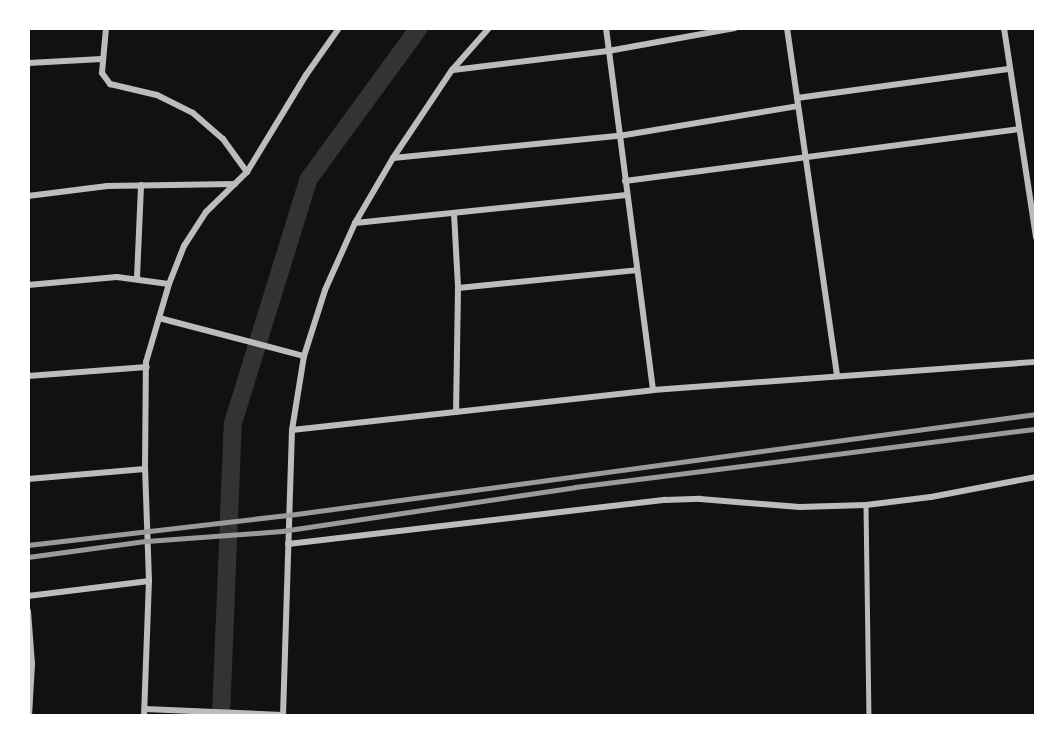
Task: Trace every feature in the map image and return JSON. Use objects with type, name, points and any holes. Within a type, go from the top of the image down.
[{"type":"street","points":[[106,28],[102,73],[110,84],[157,95],[193,113],[223,139],[247,172]]},
{"type":"street","points":[[339,28],[306,75],[247,172],[206,212],[184,246],[159,318],[147,367],[145,469],[149,581],[145,712],[283,715],[292,430],[304,356],[325,290],[355,223],[393,158],[452,70],[489,28]]},
{"type":"street","points":[[606,28],[653,390]]},
{"type":"street","points":[[452,70],[608,51],[735,28]]},
{"type":"street","points":[[787,28],[837,376]]},
{"type":"street","points":[[1004,28],[1035,238]]},
{"type":"street","points":[[28,63],[102,59]]},
{"type":"street","points":[[393,158],[619,136],[797,102],[1010,69]]},
{"type":"street","points":[[625,181],[1019,129]]},
{"type":"street","points":[[28,196],[141,185],[235,184]]},
{"type":"street","points":[[137,278],[141,185]]},
{"type":"street","points":[[355,223],[627,195]]},
{"type":"street","points":[[454,213],[458,288],[456,412]]},
{"type":"street","points":[[458,288],[637,270]]},
{"type":"street","points":[[28,285],[98,278],[137,278],[170,284]]},
{"type":"street","points":[[159,318],[304,356]]},
{"type":"street","points":[[292,430],[653,390],[1035,362]]},
{"type":"street","points":[[28,376],[147,367]]},
{"type":"street","points":[[28,479],[145,469]]},
{"type":"street","points":[[288,544],[665,500],[699,499],[800,507],[866,505],[931,497],[1035,477]]},
{"type":"street","points":[[28,596],[149,581]]},
{"type":"street","points":[[28,610],[32,664],[29,716]]},
{"type":"lane","points":[[866,505],[869,716]]},
{"type":"waterway","points":[[221,716],[233,423],[308,180],[419,28]]},
{"type":"railway","points":[[28,545],[289,515],[1036,414]]},
{"type":"railway","points":[[28,557],[147,541],[282,531],[575,487],[1036,429]]}]
